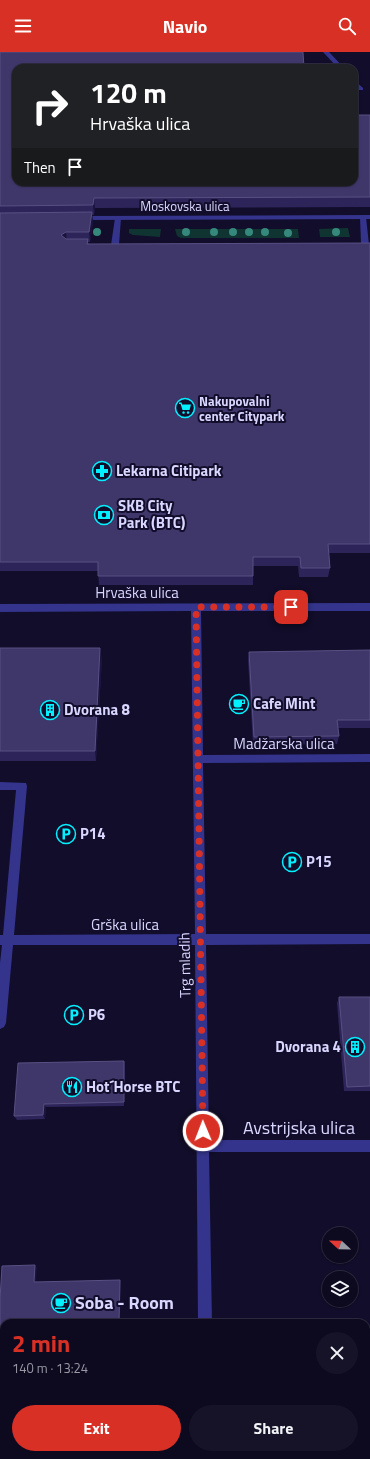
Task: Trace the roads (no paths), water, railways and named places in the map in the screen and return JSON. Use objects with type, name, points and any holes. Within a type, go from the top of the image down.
[{"type":"street","points":[[326,52],[337,64]]},
{"type":"street","points":[[358,86],[361,89]]},
{"type":"street","points":[[341,245],[365,245],[366,217]]},
{"type":"street","name":"Moskovska ulica","points":[[72,218],[366,217]]},
{"type":"street","points":[[107,245],[119,245],[118,218]]},
{"type":"street","name":"Hrvaška ulica","points":[[0,608],[370,606]]},
{"type":"street","name":"Trg mladih","points":[[196,607],[205,1319]]},
{"type":"street","name":"Madžarska ulica","points":[[198,760],[370,758]]},
{"type":"street","points":[[0,786],[22,786],[4,940],[0,1023]]},
{"type":"street","name":"Grška ulica","points":[[4,940],[370,938]]},
{"type":"street","name":"Avstrijska ulica","points":[[203,1146],[370,1146]]},
{"type":"place","name":"Nakupovalni center Citypark","points":[[185,408]]},
{"type":"place","name":"Lekarna Citipark","points":[[102,471]]},
{"type":"place","name":"SKB City Park (BTC)","points":[[104,515]]},
{"type":"place","name":"Cafe Mint","points":[[239,704]]},
{"type":"place","name":"Dvorana 8","points":[[50,710]]},
{"type":"place","name":"P14","points":[[66,834]]},
{"type":"place","name":"P15","points":[[292,862]]},
{"type":"place","name":"P6","points":[[74,1015]]},
{"type":"place","name":"Dvorana 4","points":[[355,1047]]},
{"type":"place","name":"Hot´Horse BTC","points":[[72,1087]]},
{"type":"place","name":"Soba - Room","points":[[61,1303]]}]
